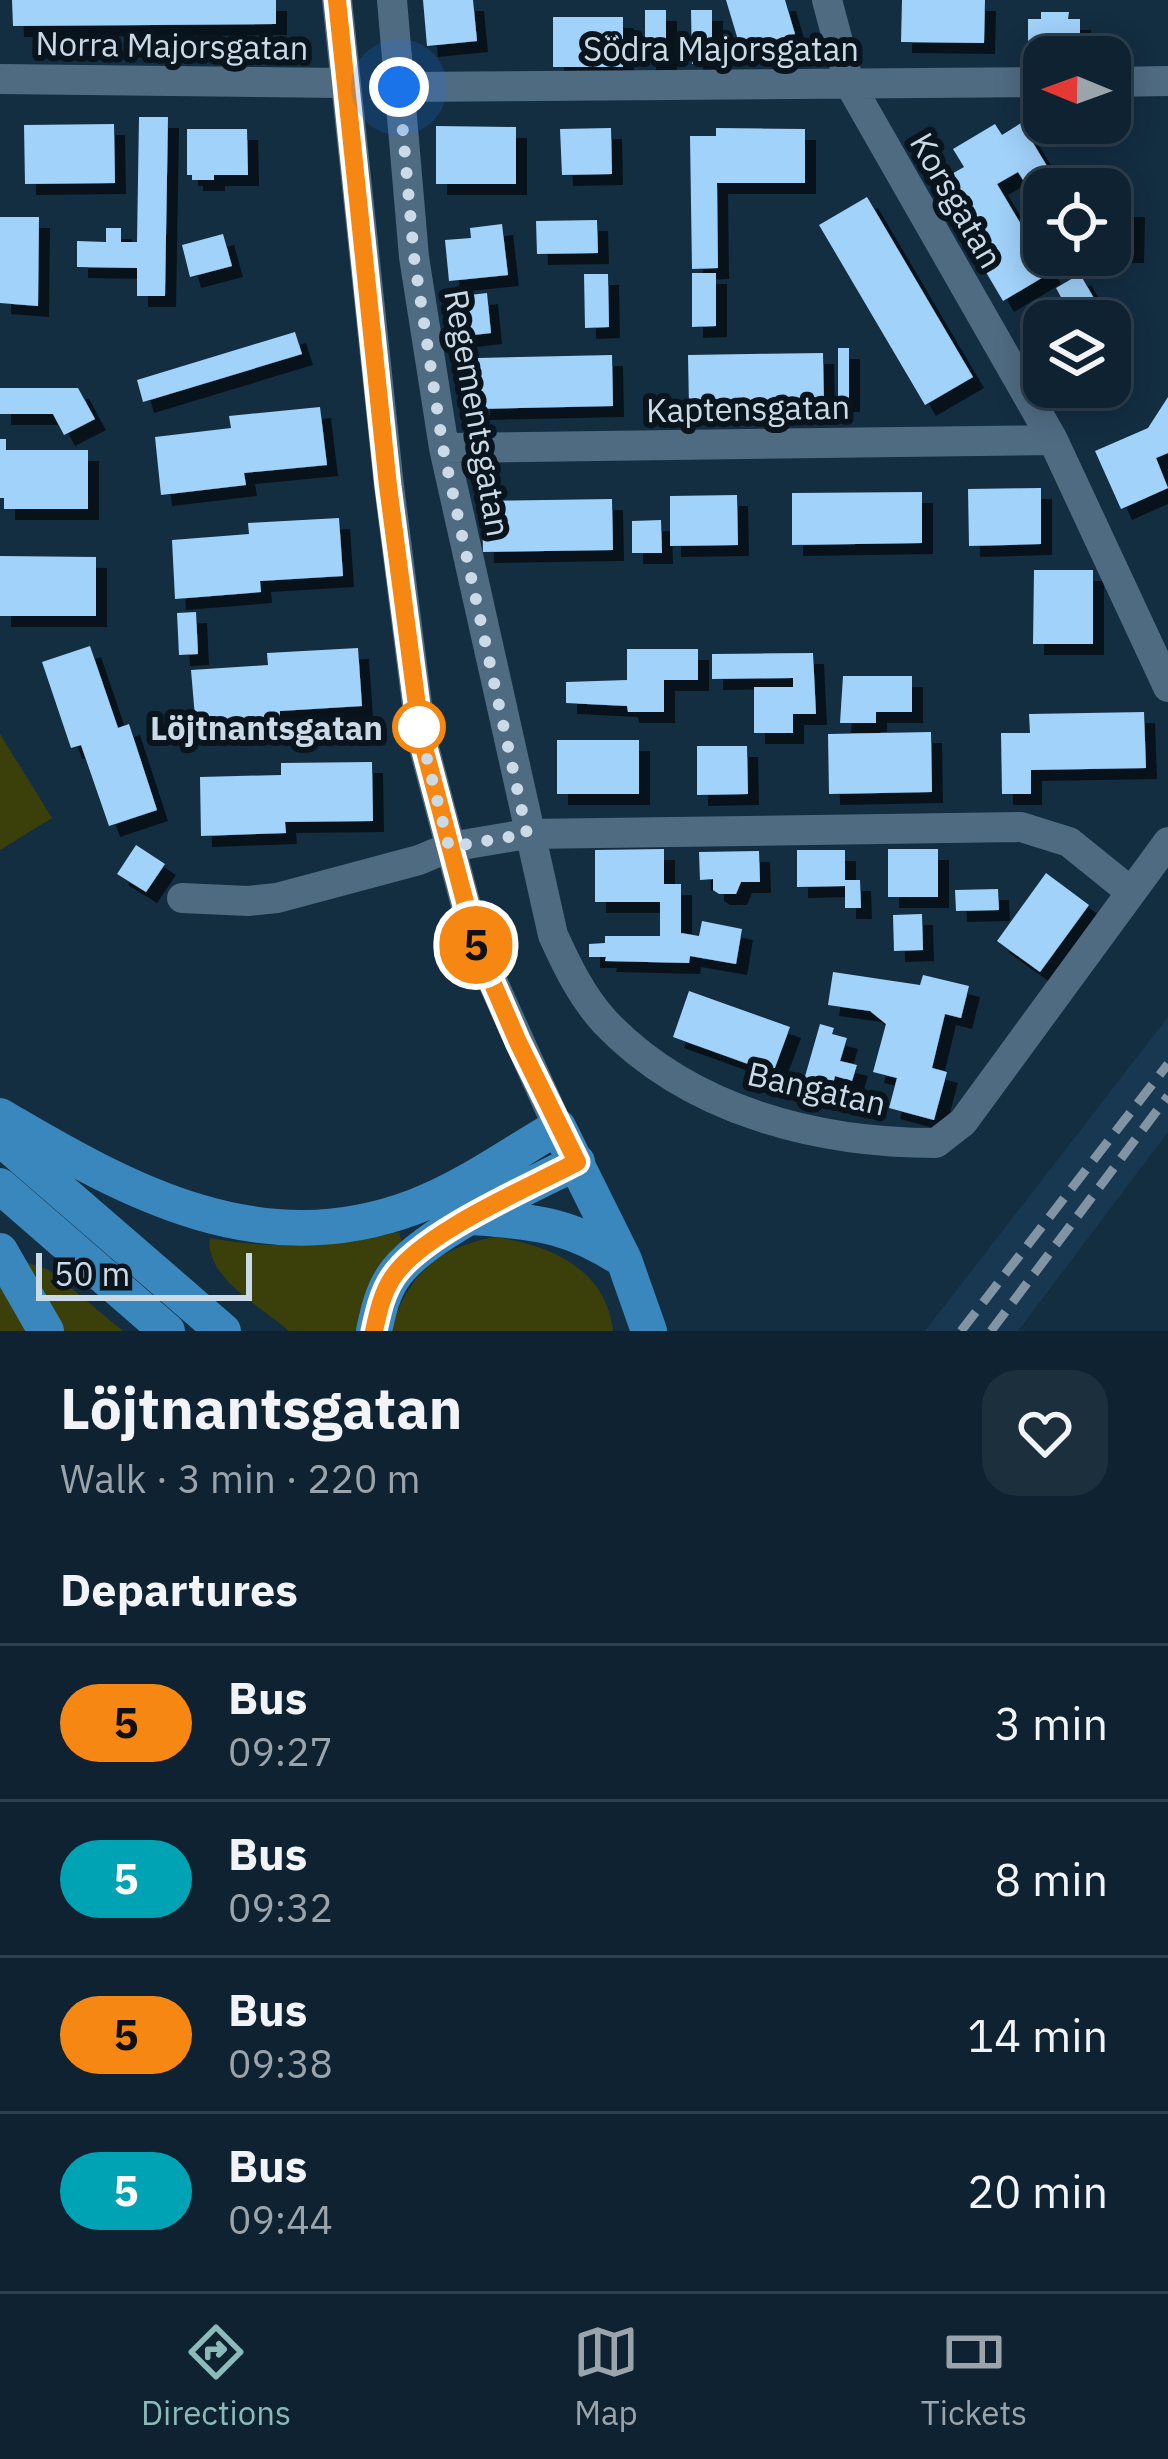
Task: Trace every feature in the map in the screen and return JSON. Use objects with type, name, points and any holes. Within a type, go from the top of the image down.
[{"type":"main road","points":[[0,1116],[91,1170],[166,1204],[295,1228],[331,1226],[411,1208],[558,1127],[624,1260],[649,1331]]},
{"type":"main road","points":[[0,1138],[223,1331]]},
{"type":"main road","points":[[374,1331],[392,1279],[409,1258],[577,1162]]},
{"type":"main road","points":[[0,1186],[167,1331]]},
{"type":"main road","points":[[475,1217],[585,1234],[624,1260]]},
{"type":"main road","points":[[0,1251],[46,1331]]},
{"type":"street","points":[[337,0],[419,727],[477,947],[558,1127]]},
{"type":"street","name":"Regementsgatan","points":[[392,0],[414,257],[443,448],[527,834]]},
{"type":"street","name":"Korsgatan","points":[[827,0],[849,83],[1053,440],[1168,687]]},
{"type":"street","name":"Norra Majorsgatan","points":[[0,80],[343,83]]},
{"type":"street","points":[[1131,82],[1168,81]]},
{"type":"street","name":"Södra Majorsgatan","points":[[399,87],[1023,82]]},
{"type":"street","name":"Kaptensgatan","points":[[443,448],[1053,440]]},
{"type":"street","points":[[182,898],[248,902],[277,898],[419,860],[449,847],[527,834],[1021,827],[1070,842],[1131,892]]},
{"type":"street","name":"Bangatan","points":[[527,834],[553,935],[575,982],[603,1020],[656,1070],[714,1100],[766,1118],[840,1136],[898,1143],[936,1143],[963,1122],[1168,842]]},
{"type":"shaded area","points":[[1168,1017],[1168,1132],[1018,1331],[925,1331]]},
{"type":"green space","points":[[0,734],[52,818],[0,850]]},
{"type":"green space","points":[[399,1232],[402,1243],[358,1331],[289,1331],[226,1278],[216,1266],[210,1238],[304,1245]]},
{"type":"green space","points":[[495,1237],[535,1246],[572,1263],[599,1291],[613,1331],[390,1331],[406,1294],[428,1267],[456,1248]]},
{"type":"green space","points":[[0,1253],[49,1270],[123,1331],[0,1331]]},
{"type":"building","points":[[12,0],[276,0],[276,24],[13,26]]},
{"type":"building","points":[[423,0],[473,0],[477,41],[427,46]]},
{"type":"building","points":[[726,0],[785,0],[795,34],[741,50]]},
{"type":"building","points":[[902,0],[985,0],[984,43],[901,42]]},
{"type":"building","points":[[645,10],[666,10],[666,64],[645,64]]},
{"type":"building","points":[[691,10],[712,10],[712,64],[692,64]]},
{"type":"building","points":[[1041,12],[1069,12],[1068,19],[1080,19],[1080,36],[1028,36],[1028,19],[1041,19]]},
{"type":"building","points":[[553,17],[623,17],[623,67],[553,67]]},
{"type":"building","points":[[139,117],[168,117],[165,296],[137,296],[137,268],[77,267],[77,241],[106,242],[106,228],[121,228],[121,242],[137,242]]},
{"type":"building","points":[[1021,123],[1023,144],[1034,144],[1047,166],[1023,168],[1023,180],[1018,172],[997,184],[1023,228],[1023,276],[1045,276],[1003,301],[934,184],[964,167],[953,149],[995,124],[1002,135]]},
{"type":"building","points":[[114,124],[115,183],[25,184],[24,125]]},
{"type":"building","points":[[436,126],[516,127],[516,184],[436,184]]},
{"type":"building","points":[[611,128],[612,174],[562,175],[560,129]]},
{"type":"building","points":[[716,128],[805,129],[805,183],[717,183],[718,268],[692,269],[690,136],[716,136]]},
{"type":"building","points":[[187,129],[247,129],[248,175],[192,180],[187,175]]},
{"type":"building","points":[[867,197],[973,377],[925,405],[819,225]]},
{"type":"building","points":[[1131,206],[1134,206],[1131,252]]},
{"type":"building","points":[[0,217],[39,217],[38,306],[0,303]]},
{"type":"building","points":[[597,220],[598,253],[537,254],[536,221]]},
{"type":"building","points":[[502,224],[508,275],[449,281],[445,240],[471,238],[470,228]]},
{"type":"building","points":[[223,234],[232,266],[190,277],[182,245]]},
{"type":"building","points":[[692,273],[716,273],[716,326],[692,327]]},
{"type":"building","points":[[584,274],[608,274],[609,327],[585,328]]},
{"type":"building","points":[[1081,276],[1095,300],[1063,300],[1056,288]]},
{"type":"building","points":[[487,293],[491,333],[465,336],[461,296]]},
{"type":"building","points":[[295,332],[302,354],[143,402],[137,380]]},
{"type":"building","points":[[838,348],[849,348],[849,401],[838,401]]},
{"type":"building","points":[[823,353],[824,405],[689,407],[688,355]]},
{"type":"building","points":[[612,355],[613,406],[479,409],[478,358]]},
{"type":"building","points":[[0,388],[78,388],[95,419],[64,435],[53,414],[0,414]]},
{"type":"building","points":[[1168,397],[1168,453],[1156,458],[1168,488],[1121,509],[1095,451],[1148,428]]},
{"type":"building","points":[[320,407],[327,465],[244,473],[246,485],[161,495],[155,437],[231,428],[229,416]]},
{"type":"building","points":[[0,439],[6,439],[6,450],[88,450],[88,509],[4,509]]},
{"type":"building","points":[[1041,488],[1041,544],[969,546],[968,489]]},
{"type":"building","points":[[922,492],[922,543],[792,545],[792,493]]},
{"type":"building","points":[[737,495],[738,545],[670,546],[670,496]]},
{"type":"building","points":[[612,499],[613,550],[483,552],[482,501]]},
{"type":"building","points":[[339,518],[343,576],[260,581],[261,592],[175,599],[172,540],[249,534],[248,523]]},
{"type":"building","points":[[661,520],[662,553],[632,553],[632,521]]},
{"type":"building","points":[[0,556],[96,557],[96,616],[0,616]]},
{"type":"building","points":[[1034,570],[1093,570],[1093,644],[1033,644]]},
{"type":"building","points":[[196,612],[198,654],[179,655],[177,613]]},
{"type":"building","points":[[90,646],[118,728],[129,724],[157,810],[109,826],[81,745],[71,748],[42,662]]},
{"type":"building","points":[[358,648],[362,706],[280,711],[280,722],[196,729],[191,670],[268,665],[267,653]]},
{"type":"building","points":[[627,649],[698,649],[698,680],[664,680],[664,712],[566,703],[566,682],[627,680]]},
{"type":"building","points":[[813,653],[816,714],[793,714],[793,733],[754,733],[754,687],[793,687],[793,678],[712,679],[712,654]]},
{"type":"building","points":[[843,676],[912,676],[912,712],[876,712],[876,723],[840,723]]},
{"type":"building","points":[[1144,712],[1146,768],[1031,770],[1031,794],[1002,794],[1001,733],[1030,733],[1029,714]]},
{"type":"building","points":[[931,732],[932,792],[829,794],[828,734]]},
{"type":"building","points":[[557,740],[639,740],[639,794],[557,794]]},
{"type":"building","points":[[697,746],[747,746],[748,794],[697,795]]},
{"type":"building","points":[[372,762],[373,821],[285,822],[286,833],[201,836],[200,777],[281,775],[281,763]]},
{"type":"building","points":[[136,845],[165,864],[146,892],[117,874]]},
{"type":"building","points":[[664,849],[664,884],[681,884],[681,933],[699,936],[702,921],[742,929],[736,964],[690,956],[689,963],[589,957],[589,944],[605,943],[605,936],[660,936],[660,902],[595,902],[595,850]]},
{"type":"building","points":[[888,849],[938,849],[938,897],[888,897]]},
{"type":"building","points":[[797,850],[845,850],[845,880],[860,880],[861,908],[845,908],[845,886],[797,887]]},
{"type":"building","points":[[759,851],[760,882],[741,882],[736,894],[719,894],[713,890],[713,879],[700,880],[699,852]]},
{"type":"building","points":[[1046,873],[1089,905],[1040,972],[997,941]]},
{"type":"building","points":[[998,889],[999,910],[956,911],[955,890]]},
{"type":"building","points":[[922,914],[923,950],[894,951],[893,915]]},
{"type":"building","points":[[833,972],[920,985],[923,975],[969,986],[961,1018],[945,1014],[932,1068],[947,1072],[934,1120],[889,1108],[897,1078],[873,1072],[886,1024],[870,1011],[828,1005]]},
{"type":"building","points":[[689,991],[790,1027],[773,1073],[673,1037]]},
{"type":"building","points":[[820,1024],[847,1038],[840,1061],[857,1065],[852,1081],[835,1076],[832,1088],[804,1080]]},
{"type":"railway","points":[[961,1331],[1168,1064]]},
{"type":"railway","points":[[991,1331],[1168,1096]]},
{"type":"bus line","name":"5","points":[[337,0],[388,486],[421,736],[477,947],[577,1162],[457,1226],[409,1258],[392,1279],[374,1331]]},
{"type":"place","name":"Löjtnantsgatan","points":[[419,727]]},
{"type":"route","points":[[399,87],[414,257],[443,448],[527,834],[449,847],[419,727]]}]
